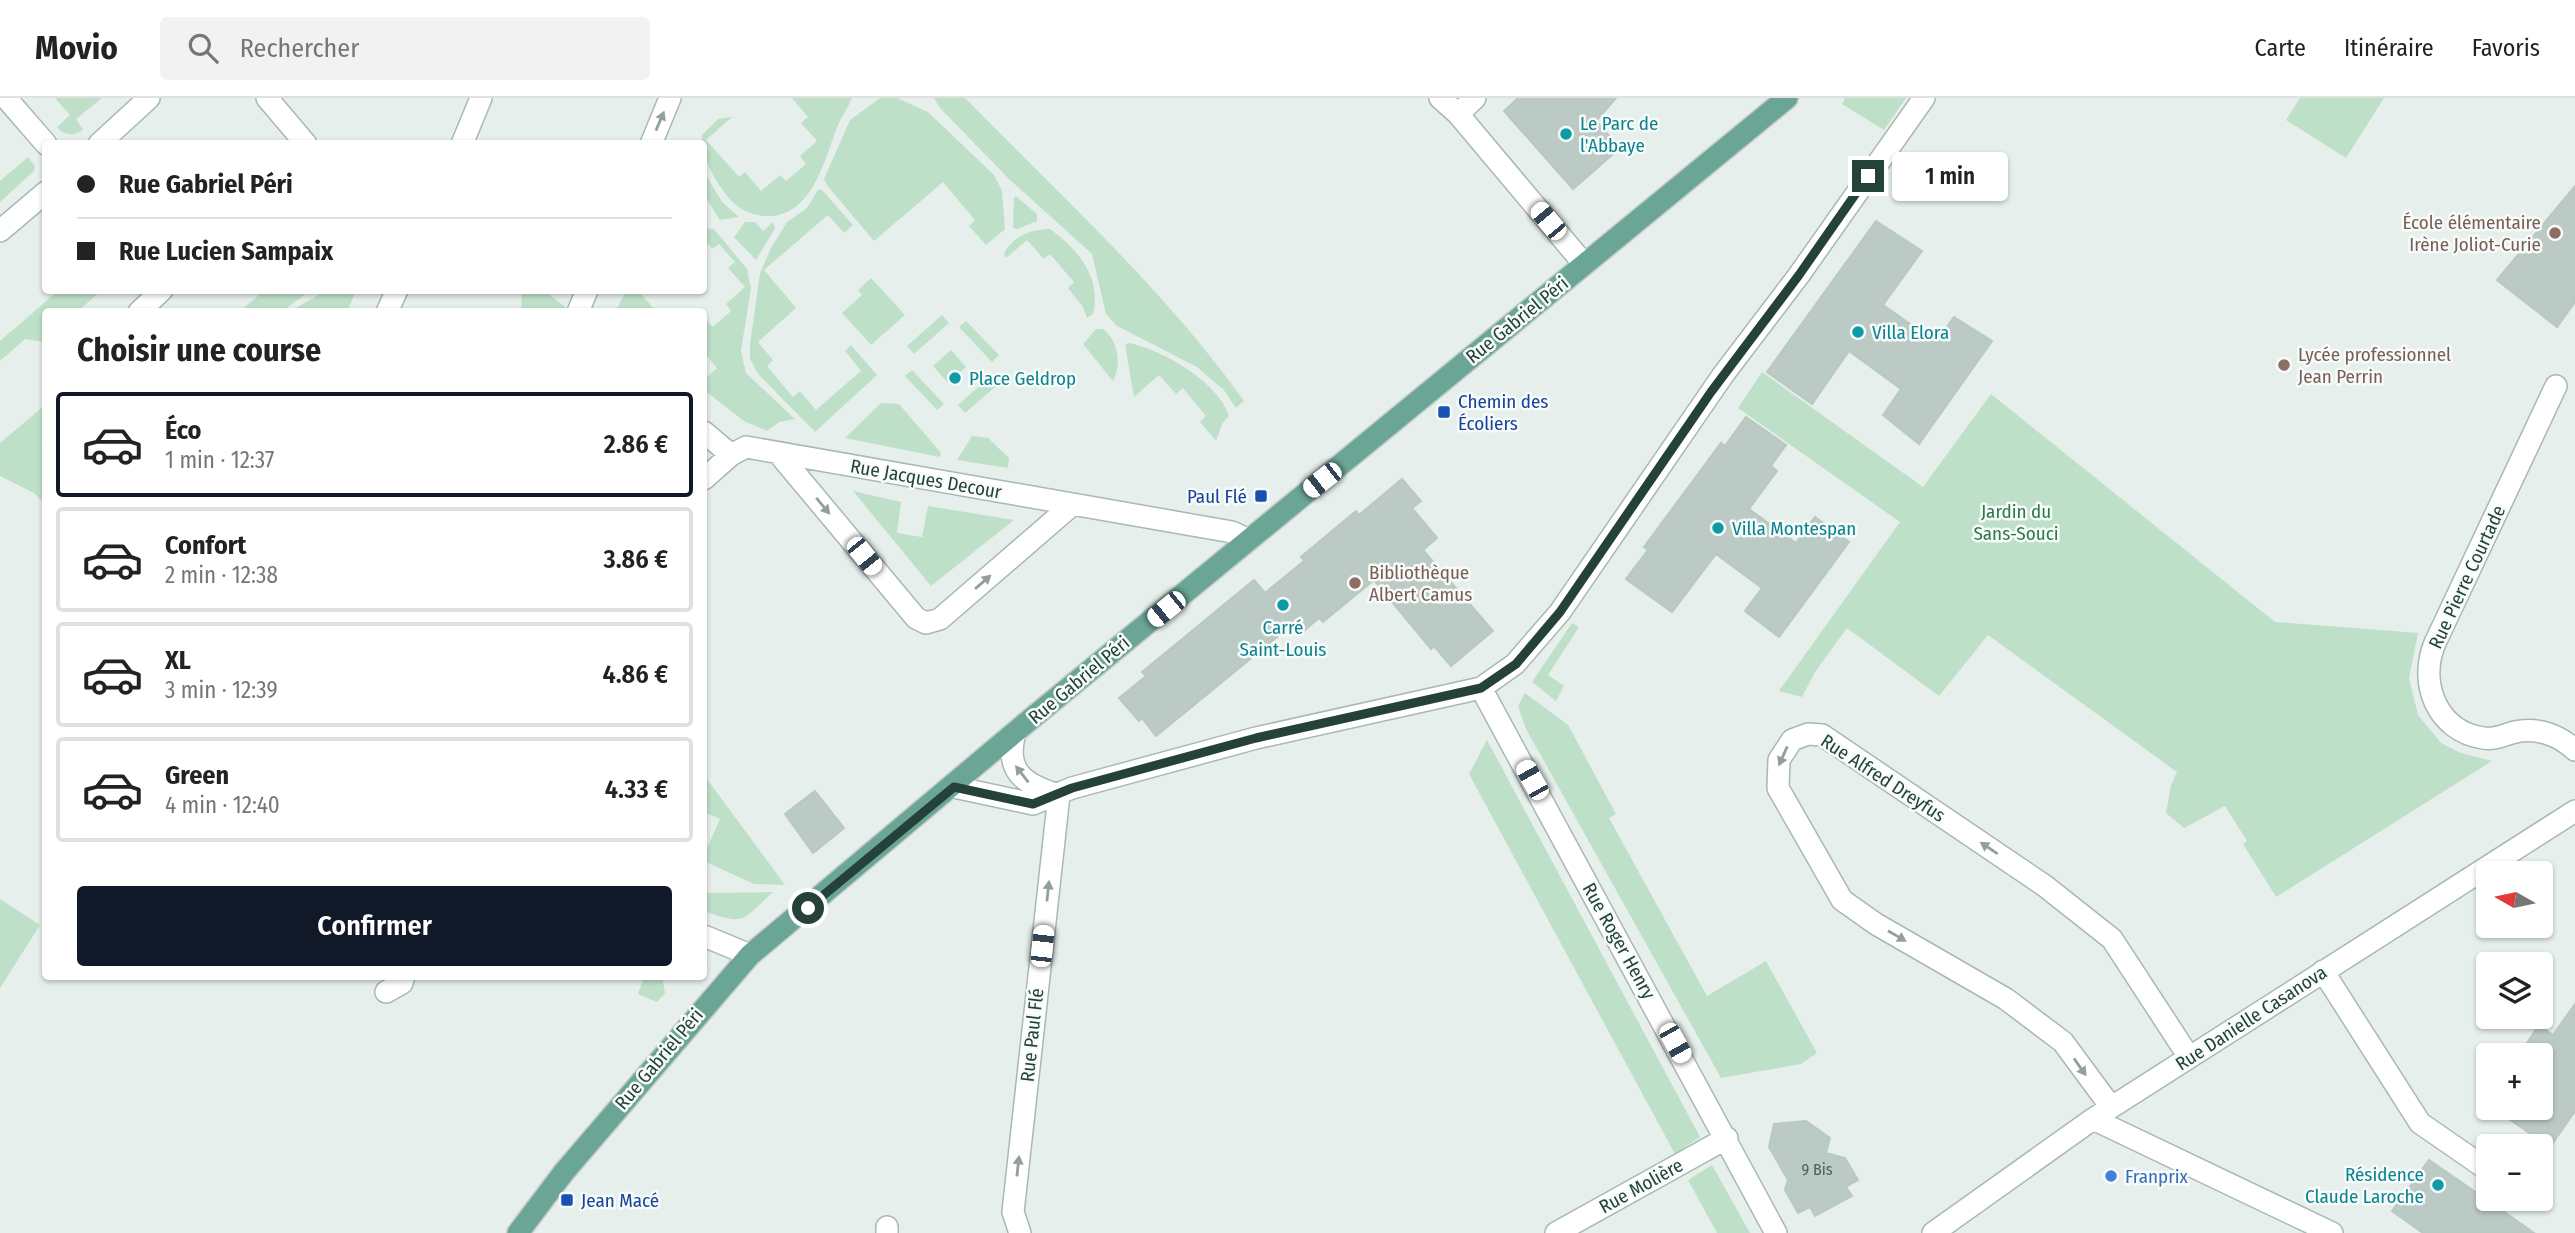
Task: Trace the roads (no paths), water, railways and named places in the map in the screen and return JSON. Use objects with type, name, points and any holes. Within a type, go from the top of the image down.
[{"type":"main road","name":"Rue Gabriel Péri","points":[[518,1233],[564,1172],[750,955],[954,787],[1015,733],[1787,98]]},
{"type":"street","points":[[6,98],[43,140]]},
{"type":"street","points":[[103,140],[149,98]]},
{"type":"street","points":[[267,98],[303,140]]},
{"type":"street","points":[[464,140],[481,98]]},
{"type":"street","points":[[653,140],[670,98]]},
{"type":"street","points":[[1440,98],[1458,114],[1584,264]]},
{"type":"street","points":[[1458,114],[1475,98]]},
{"type":"street","points":[[954,787],[975,789],[1033,804],[1072,788],[1256,738],[1481,688],[1516,664],[1560,612],[1701,406],[1799,275],[1924,98]]},
{"type":"street","points":[[0,231],[42,195]]},
{"type":"street","points":[[143,308],[158,294]]},
{"type":"street","name":"Rue Pierre Courtade","points":[[2556,386],[2432,649],[2428,676],[2431,695],[2438,708],[2445,718],[2462,731],[2494,739],[2515,732],[2541,732],[2557,737],[2575,750]]},
{"type":"street","points":[[707,435],[730,455],[707,475]]},
{"type":"street","name":"Rue Jacques Decour","points":[[730,455],[746,447],[1232,532],[1249,540]]},
{"type":"street","points":[[779,454],[916,618],[926,622],[940,619],[1072,505]]},
{"type":"street","name":"Rue Roger Henry","points":[[1481,688],[1727,1138],[1776,1233]]},
{"type":"street","points":[[1015,733],[1010,752],[1017,771],[1035,788],[1059,795]]},
{"type":"street","name":"Rue Alfred Dreyfus","points":[[2111,1107],[2063,1042],[2006,999],[1876,924],[1842,900],[1778,788],[1779,760],[1791,740],[1808,734],[1822,735],[2045,887],[2112,939],[2189,1057]]},
{"type":"street","name":"Rue Paul Flé","points":[[1020,1233],[1013,1212],[1059,795]]},
{"type":"street","name":"Rue Danielle Casanova","points":[[1933,1233],[2111,1107],[2575,811]]},
{"type":"street","points":[[707,937],[750,955]]},
{"type":"street","points":[[2323,971],[2420,1124],[2476,1162]]},
{"type":"street","points":[[386,992],[403,980]]},
{"type":"street","points":[[2093,1119],[2332,1233]]},
{"type":"street","name":"Rue Molière","points":[[1556,1233],[1727,1138]]},
{"type":"place","name":"Le Parc de l'Abbaye","points":[[1566,134]]},
{"type":"place","name":"École élémentaire Irène Joliot-Curie","points":[[2555,233]]},
{"type":"place","name":"Villa Elora","points":[[1858,332]]},
{"type":"place","name":"Lycée professionnel Jean Perrin","points":[[2284,365]]},
{"type":"place","name":"Place Geldrop","points":[[955,378]]},
{"type":"place","name":"Chemin des Écoliers","points":[[1444,412]]},
{"type":"place","name":"Paul Flé","points":[[1261,496]]},
{"type":"place","name":"Villa Montespan","points":[[1718,528]]},
{"type":"place","name":"Bibliothèque Albert Camus","points":[[1355,583]]},
{"type":"place","name":"Carré Saint-Louis","points":[[1283,605]]},
{"type":"place","name":"Franprix","points":[[2111,1176]]},
{"type":"place","name":"Résidence Claude Laroche","points":[[2438,1185]]},
{"type":"place","name":"Jean Macé","points":[[567,1200]]},
{"type":"park label","name":"Jardin du Sans-Souci","points":[[2016,522]]}]
